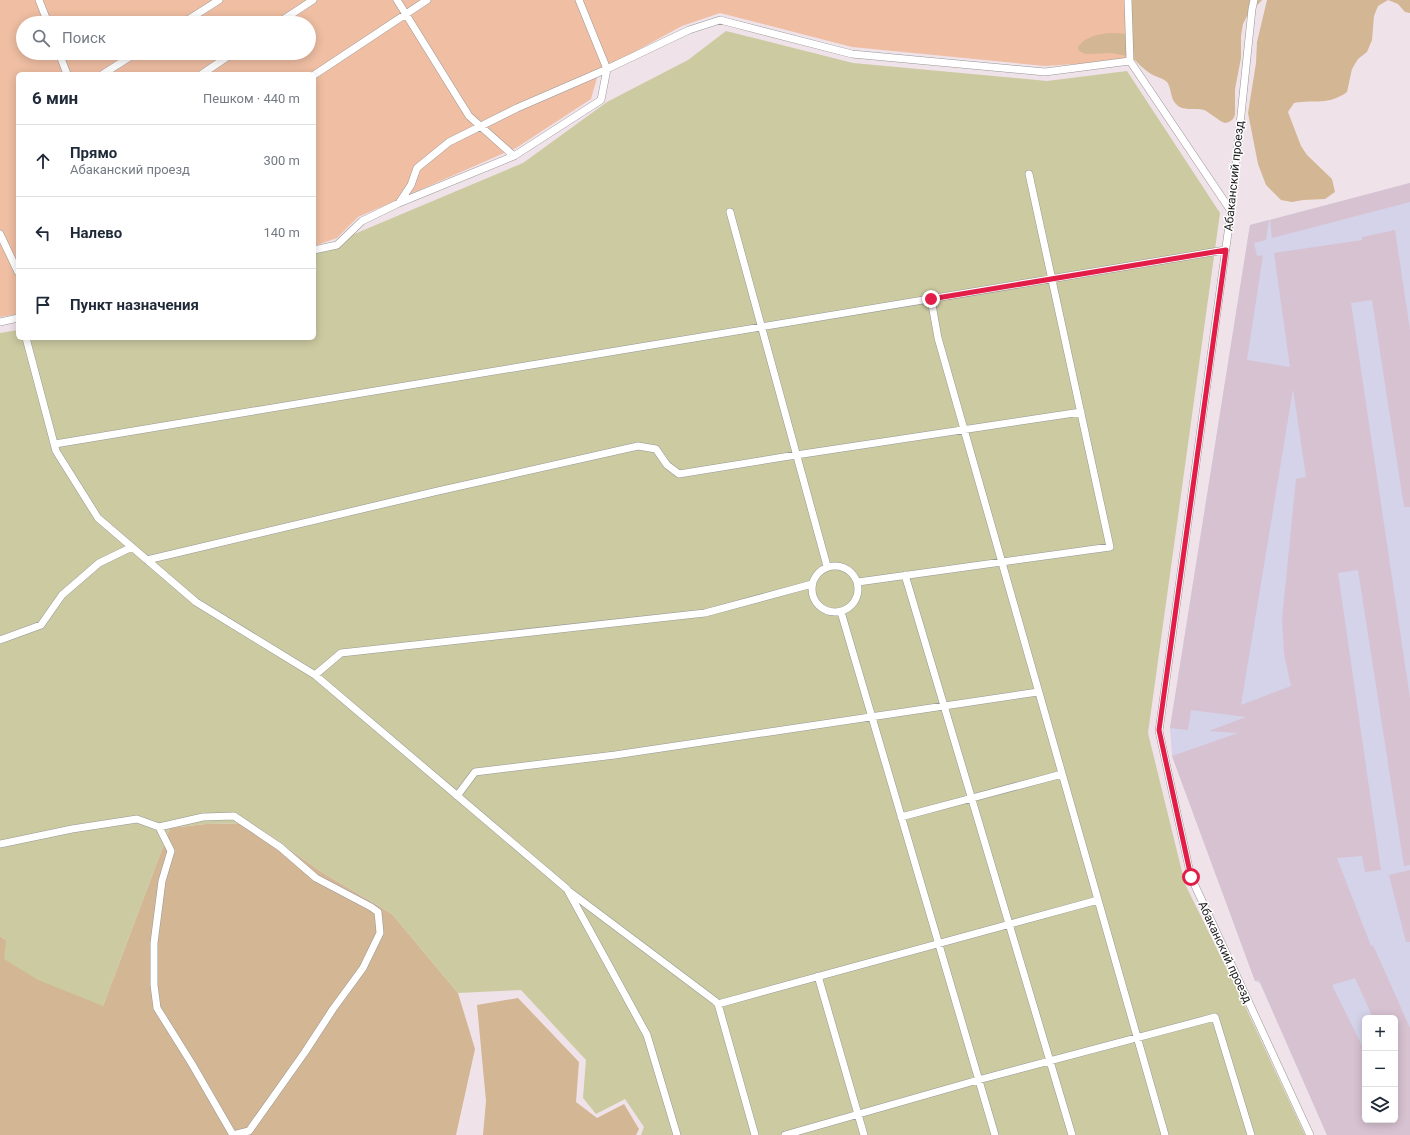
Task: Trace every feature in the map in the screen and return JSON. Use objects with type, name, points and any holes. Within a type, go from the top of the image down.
[{"type":"lane","points":[[39,0],[45,16]]},
{"type":"lane","points":[[194,16],[219,0]]},
{"type":"lane","points":[[289,16],[313,0]]},
{"type":"lane","points":[[397,0],[469,116],[514,156]]},
{"type":"lane","points":[[316,74],[427,0]]},
{"type":"lane","points":[[316,250],[337,246],[362,221],[399,203],[514,156],[601,100],[607,69],[579,0]]},
{"type":"lane","points":[[1128,0],[1130,60],[1231,211]]},
{"type":"lane","name":"Абаканский проезд","points":[[1254,0],[1226,250],[1159,730],[1191,877],[1310,1135]]},
{"type":"lane","points":[[399,203],[411,185],[417,168],[448,142],[517,108],[607,69],[690,30],[720,20],[852,54],[1045,72],[1130,60]]},
{"type":"lane","points":[[62,60],[66,72]]},
{"type":"lane","points":[[106,72],[125,60]]},
{"type":"lane","points":[[205,72],[223,60]]},
{"type":"lane","points":[[858,582],[1110,547],[1029,174]]},
{"type":"lane","points":[[730,212],[827,566]]},
{"type":"lane","points":[[0,234],[16,268]]},
{"type":"lane","points":[[54,444],[1226,250]]},
{"type":"lane","points":[[931,299],[938,338],[1165,1135]]},
{"type":"lane","points":[[0,322],[16,318]]},
{"type":"lane","points":[[27,340],[56,451],[98,518],[196,602],[315,676],[567,889],[715,1000],[718,1004],[755,1135]]},
{"type":"lane","points":[[147,560],[438,491],[638,446],[656,449],[667,465],[679,474],[1081,412]]},
{"type":"lane","points":[[0,640],[41,625],[67,590],[99,563],[132,547]]},
{"type":"lane","points":[[827,566],[842,566],[854,575],[858,582],[859,590],[854,604],[841,612],[825,610],[819,606],[814,599],[812,584],[815,576],[820,570],[827,566]]},
{"type":"lane","points":[[905,575],[1072,1135]]},
{"type":"lane","points":[[315,676],[341,653],[705,613],[812,584]]},
{"type":"lane","points":[[841,612],[995,1135]]},
{"type":"lane","points":[[458,796],[475,772],[616,755],[1038,692]]},
{"type":"lane","points":[[901,817],[1062,774]]},
{"type":"lane","points":[[0,844],[72,829],[137,819],[159,827],[203,817],[234,816],[280,847],[316,878],[371,906],[378,912],[380,933],[363,968],[332,1009],[305,1052],[248,1131],[233,1135],[192,1064],[157,1008],[154,985],[154,943],[162,881],[171,851],[159,827]]},
{"type":"lane","points":[[567,889],[647,1035],[677,1135]]},
{"type":"lane","points":[[718,1004],[1098,900]]},
{"type":"lane","points":[[818,976],[864,1135]]},
{"type":"lane","points":[[785,1135],[978,1080],[1215,1017],[1251,1135]]},
{"type":"shaded area","points":[[0,0],[1135,0],[1137,60],[1045,66],[852,47],[720,13],[682,26],[599,71],[591,99],[516,148],[358,217],[337,238],[316,245],[316,72],[16,72],[16,314],[0,317]]},
{"type":"shaded area","points":[[1131,0],[1262,0],[1247,16],[1243,24],[1241,36],[1241,58],[1235,89],[1235,115],[1233,119],[1225,123],[1204,110],[1186,109],[1180,107],[1173,100],[1167,82],[1164,79],[1148,72],[1132,57],[1112,53],[1086,54],[1079,51],[1078,47],[1084,41],[1093,36],[1108,33],[1125,34],[1132,32],[1133,24]]},
{"type":"shaded area","points":[[1267,0],[1388,0],[1378,6],[1374,16],[1372,40],[1367,52],[1358,59],[1352,69],[1347,92],[1327,101],[1294,103],[1288,112],[1301,146],[1307,155],[1332,179],[1335,192],[1325,199],[1292,202],[1281,200],[1266,185],[1258,164],[1248,113],[1256,63],[1257,42]]},
{"type":"shaded area","points":[[1388,0],[1410,0],[1410,13],[1405,12],[1398,4]]},
{"type":"shaded area","points":[[1410,183],[1410,1135],[1327,1135],[1260,983],[1255,981],[1172,756],[1170,728],[1250,225]]},
{"type":"shaded area","points":[[253,823],[320,871],[392,914],[458,993],[475,1049],[456,1135],[0,1135],[0,936],[103,1006],[170,828],[206,824]]},
{"type":"shaded area","points":[[518,998],[579,1062],[576,1102],[597,1118],[624,1104],[639,1129],[636,1135],[483,1135],[486,1101],[477,1005]]},
{"type":"green space","points":[[726,31],[853,63],[1047,81],[1127,71],[1220,213],[1148,733],[1185,884],[1246,1008],[1305,1135],[641,1135],[644,1127],[625,1099],[596,1114],[583,1098],[586,1060],[521,990],[458,993],[392,914],[320,871],[253,823],[206,824],[170,828],[103,1006],[38,980],[4,959],[6,940],[0,936],[0,333],[16,330],[16,340],[316,340],[316,250],[523,163],[607,102],[688,60]]},
{"type":"building","points":[[1410,183],[1410,202],[1272,238],[1270,220]]},
{"type":"building","points":[[1269,220],[1266,240],[1254,243],[1257,256],[1263,255],[1247,360],[1290,367],[1274,253],[1362,240],[1362,237],[1395,230],[1410,330],[1410,507],[1404,507],[1372,300],[1351,303],[1410,698],[1410,865],[1404,866],[1358,570],[1338,573],[1381,870],[1365,872],[1362,856],[1337,858],[1371,946],[1373,945],[1410,1028],[1410,1135],[1327,1135],[1259,980],[1255,981],[1172,756],[1238,733],[1209,731],[1246,717],[1191,710],[1188,730],[1170,728],[1250,225]],"holes":[[[1293,389],[1306,477],[1296,479],[1282,620],[1284,654],[1291,686],[1241,705]]]},
{"type":"building","points":[[1410,870],[1410,942],[1406,942],[1389,875]]},
{"type":"route","points":[[931,299],[1226,250],[1159,730],[1191,877]]}]
